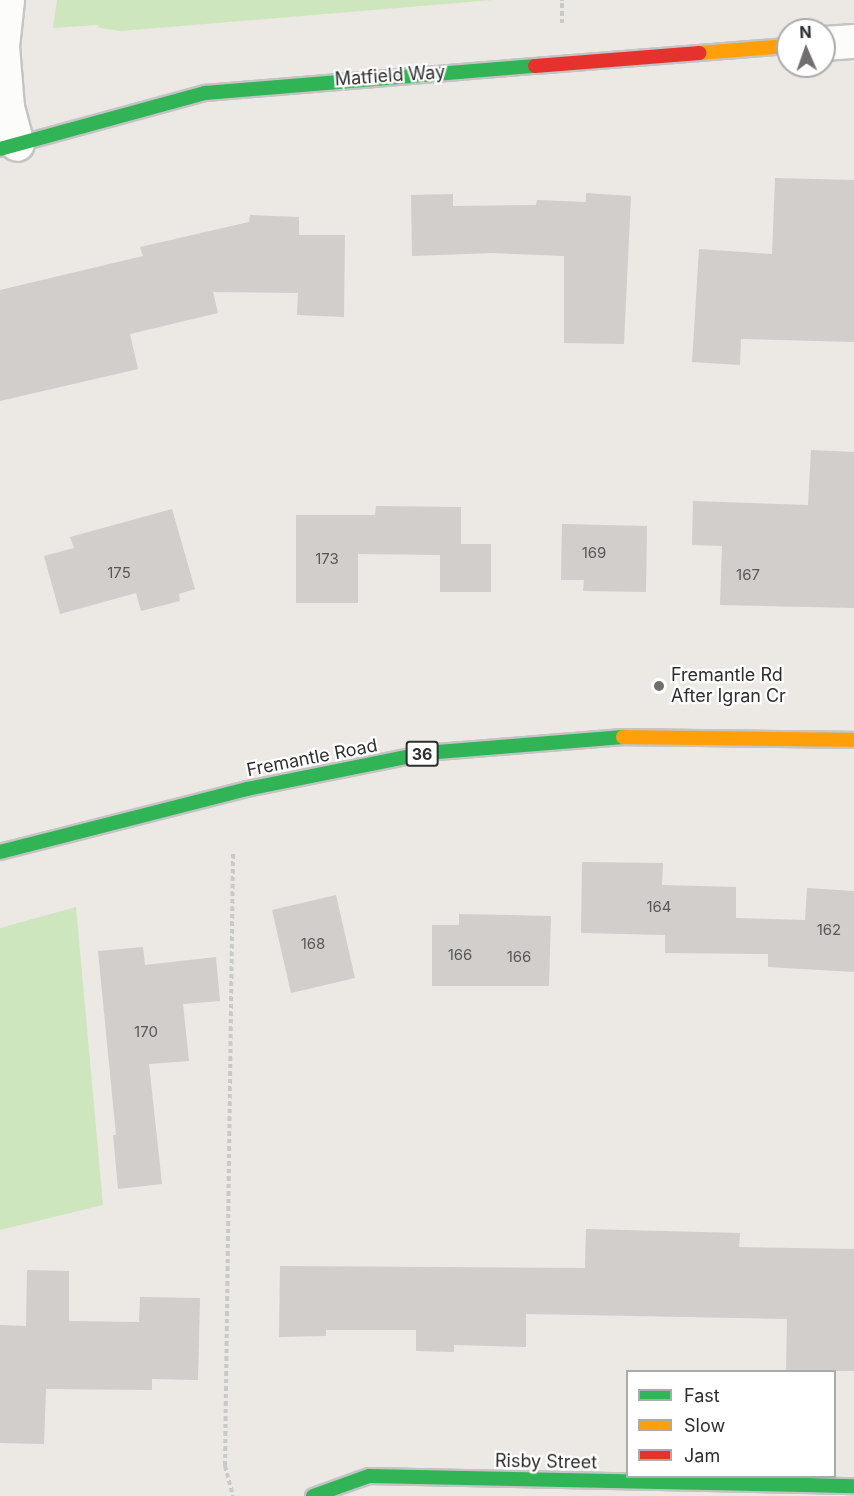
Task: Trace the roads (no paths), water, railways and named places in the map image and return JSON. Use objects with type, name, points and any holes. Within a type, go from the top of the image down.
[{"type":"street","points":[[7,0],[2,46],[8,147]]},
{"type":"street","points":[[836,42],[854,41]]},
{"type":"street","name":"Matfield Way","points":[[8,147],[205,93],[776,47]]},
{"type":"street","name":"Fremantle Road","points":[[0,852],[247,789],[425,753],[565,740],[627,737],[854,740]]},
{"type":"street","name":"Risby Street","points":[[313,1496],[369,1476],[854,1486]]},
{"type":"place","name":"Fremantle Rd After Igran Cr","points":[[659,686]]}]
